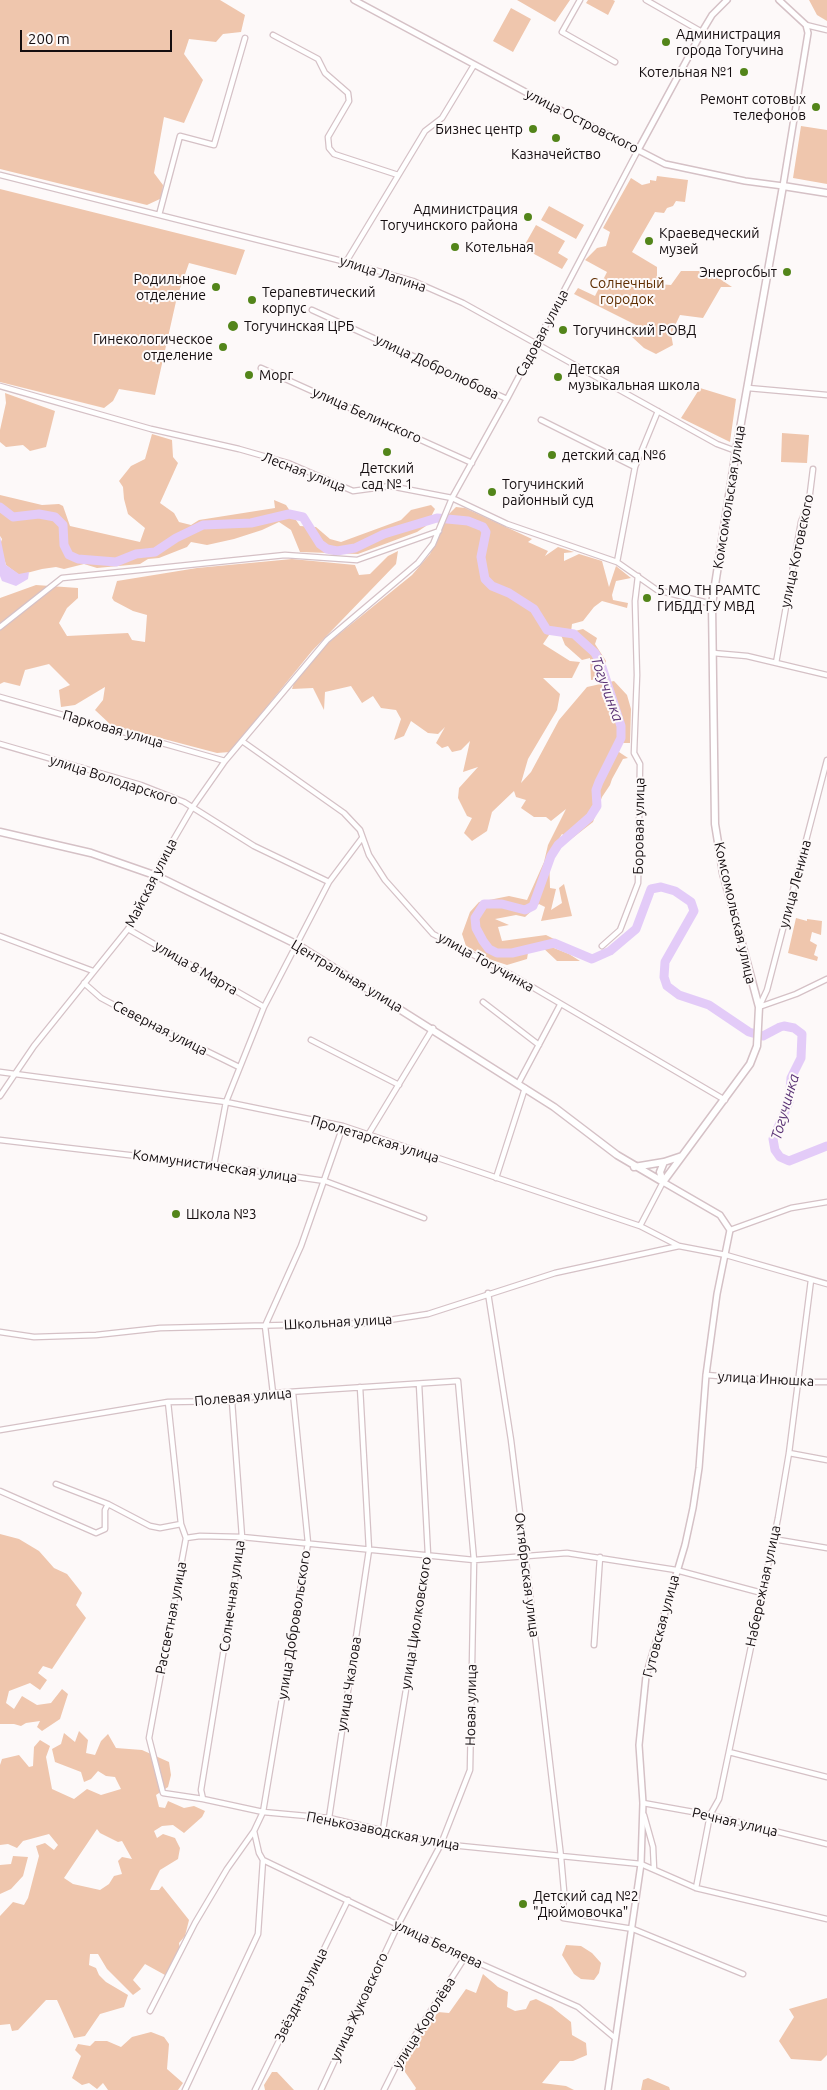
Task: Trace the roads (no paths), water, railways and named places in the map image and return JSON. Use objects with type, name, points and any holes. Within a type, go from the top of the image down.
[{"type":"main road","name":"улица Островского","points":[[783,186],[827,193]]},
{"type":"main road","name":"Комсомольская улица","points":[[662,1182],[750,1064],[757,1046],[760,1028],[759,1006],[723,873],[718,845],[714,780],[712,604],[736,452],[783,186]]},
{"type":"main road","name":"Центральная улица","points":[[0,832],[91,853],[157,876],[298,945],[433,1028],[562,1113],[634,1167],[662,1182]]},
{"type":"main road","points":[[634,1167],[664,1162],[683,1156]]},
{"type":"main road","points":[[662,1182],[660,1172],[664,1162]]},
{"type":"street","name":"улица Островского","points":[[354,0],[474,65],[665,164],[745,181],[783,186]]},
{"type":"street","points":[[580,0],[562,32],[615,62]]},
{"type":"street","points":[[646,0],[702,32]]},
{"type":"street","points":[[638,150],[712,15],[727,0]]},
{"type":"street","points":[[779,0],[806,25],[827,30]]},
{"type":"street","name":"Комсомольская улица","points":[[783,186],[808,33],[806,25]]},
{"type":"street","points":[[273,35],[318,59],[326,73],[348,93],[349,101],[328,137],[329,148],[334,154],[398,175]]},
{"type":"street","points":[[159,214],[180,136],[214,145],[245,38]]},
{"type":"street","points":[[346,262],[425,131],[442,118],[474,65]]},
{"type":"street","name":"Садовая улица","points":[[439,531],[452,498],[507,399],[638,150]]},
{"type":"street","name":"улица Лапина","points":[[0,175],[159,214],[413,281],[463,304],[716,444],[736,452]]},
{"type":"street","name":"улица Добролюбова","points":[[312,310],[507,399]]},
{"type":"street","name":"улица Белинского","points":[[262,368],[472,463]]},
{"type":"street","name":"Лесная улица","points":[[0,386],[151,429],[288,462],[353,491],[390,486],[452,498],[507,524],[618,562],[657,590],[712,604]]},
{"type":"street","points":[[748,388],[827,395]]},
{"type":"street","points":[[618,562],[635,467],[658,411]]},
{"type":"street","points":[[541,420],[635,467]]},
{"type":"street","name":"улица Котовского","points":[[776,662],[801,522],[809,501],[812,469]]},
{"type":"street","points":[[0,627],[62,578],[285,555],[357,560],[439,531]]},
{"type":"street","name":"Майская улица","points":[[0,1096],[13,1074],[128,929],[157,876],[160,863],[192,808],[226,761],[327,640],[418,563],[439,531]]},
{"type":"street","name":"Боровая улица","points":[[602,946],[620,930],[638,882],[640,764],[634,753],[637,675],[635,601],[638,576]]},
{"type":"street","points":[[714,653],[747,656],[827,674]]},
{"type":"street","name":"Парковая улица","points":[[0,697],[226,761]]},
{"type":"street","name":"улица Тогучинка","points":[[242,741],[344,813],[360,830],[362,838],[385,880],[433,934],[510,974],[725,1100]]},
{"type":"street","name":"улица Володарского","points":[[0,744],[141,786],[184,802],[254,846],[329,882]]},
{"type":"street","name":"улица Ленина","points":[[759,1006],[767,990],[827,760]]},
{"type":"street","points":[[214,1165],[226,1102],[264,1007],[298,945],[329,882],[362,838]]},
{"type":"street","name":"улица 8 Марта","points":[[128,929],[264,1007]]},
{"type":"street","points":[[0,936],[93,971]]},
{"type":"street","points":[[759,1006],[796,994],[827,979]]},
{"type":"street","name":"Северная улица","points":[[84,983],[101,998],[239,1067]]},
{"type":"street","points":[[483,1002],[539,1045]]},
{"type":"street","points":[[496,1178],[522,1086],[539,1045],[560,1005]]},
{"type":"street","points":[[368,1134],[433,1028]]},
{"type":"street","points":[[311,1040],[399,1085]]},
{"type":"street","name":"Пролетарская улица","points":[[0,1072],[226,1102],[344,1126],[640,1226],[679,1246]]},
{"type":"street","points":[[274,1393],[265,1326],[279,1291],[301,1246],[344,1126]]},
{"type":"street","name":"Коммунистическая улица","points":[[0,1140],[214,1165],[325,1181],[424,1218]]},
{"type":"street","points":[[640,1226],[662,1182],[720,1215],[730,1230],[791,1208],[827,1202]]},
{"type":"street","name":"Гутовская улица","points":[[608,2090],[642,1864],[643,1803],[639,1746],[646,1676],[685,1545],[694,1500],[699,1468],[706,1375],[717,1294],[730,1230]]},
{"type":"street","name":"Школьная улица","points":[[0,1332],[34,1337],[78,1336],[160,1328],[370,1323],[428,1314],[555,1273],[679,1246],[726,1255]]},
{"type":"street","points":[[726,1255],[827,1284]]},
{"type":"street","name":"Набережная улица","points":[[696,1888],[710,1815],[719,1800],[773,1539],[788,1453],[811,1280]]},
{"type":"street","name":"Октябрьская улица","points":[[488,1294],[510,1430],[561,1856]]},
{"type":"street","name":"улица Инюшка","points":[[706,1375],[798,1382],[827,1382]]},
{"type":"street","name":"Полевая улица","points":[[0,1430],[168,1402],[232,1401],[274,1393],[458,1381]]},
{"type":"street","name":"Новая улица","points":[[398,1925],[441,1844],[470,1770],[474,1560],[458,1381]]},
{"type":"street","name":"улица Циолковского","points":[[383,1830],[428,1555],[419,1384]]},
{"type":"street","name":"улица Чкалова","points":[[329,1818],[369,1550],[360,1387]]},
{"type":"street","name":"улица Добровольского","points":[[150,2011],[195,1923],[227,1869],[254,1831],[263,1812],[308,1543],[294,1393]]},
{"type":"street","name":"Солнечная улица","points":[[203,1799],[201,1790],[242,1537],[232,1401]]},
{"type":"street","name":"Рассветная улица","points":[[168,1402],[182,1524],[186,1538],[150,1738],[164,1793],[203,1799]]},
{"type":"street","points":[[788,1453],[827,1460]]},
{"type":"street","points":[[56,1484],[108,1504],[150,1526],[160,1528],[182,1524]]},
{"type":"street","points":[[0,1491],[96,1532],[105,1530],[105,1510],[108,1504]]},
{"type":"street","points":[[186,1538],[200,1536],[242,1537],[474,1560],[567,1553],[676,1570],[762,1593]]},
{"type":"street","points":[[773,1539],[827,1548]]},
{"type":"street","points":[[594,1645],[600,1557]]},
{"type":"street","points":[[728,1752],[827,1777]]},
{"type":"street","name":"Пенькозаводская улица","points":[[203,1799],[263,1812],[329,1818],[441,1844],[642,1864],[696,1888],[827,1919]]},
{"type":"street","name":"Речная улица","points":[[643,1803],[710,1815],[827,1844]]},
{"type":"street","points":[[643,1812],[653,1847],[654,1870]]},
{"type":"street","points":[[185,2090],[258,1934],[263,1860],[259,1853],[254,1831]]},
{"type":"street","points":[[561,1856],[564,1891],[563,1918],[633,1929],[743,1974]]},
{"type":"street","name":"улица Беляева","points":[[263,1860],[578,2008],[615,2038]]},
{"type":"street","name":"Звёздная улица","points":[[255,2090],[348,1900]]},
{"type":"street","name":"улица Жуковского","points":[[321,2090],[398,1925]]},
{"type":"street","name":"улица Королёва","points":[[384,2090],[397,2064],[466,1957]]},
{"type":"waterway","name":"Тогучинка","points":[[0,507],[13,517],[39,514],[55,517],[63,525],[64,545],[69,555],[78,559],[116,562],[136,554],[155,552],[176,538],[203,525],[251,523],[289,514],[303,517],[320,544],[327,549],[337,551],[355,548],[384,534],[437,518],[468,521],[483,527],[486,532],[481,557],[485,579],[492,586],[509,593],[534,609],[547,630],[574,634],[595,653],[601,664],[621,726],[621,738],[596,790],[597,806],[590,817],[558,845],[551,856],[533,906],[525,910],[502,904],[484,904],[475,918],[476,928],[483,941],[489,949],[497,953],[512,953],[554,943],[592,959],[610,951],[636,929],[651,889],[661,887],[675,891],[691,902],[694,911],[665,962],[664,977],[667,986],[679,995],[709,1005],[749,1032],[763,1036],[784,1026],[794,1028],[802,1034],[801,1058],[791,1078],[789,1102],[773,1139],[775,1150],[780,1157],[789,1161],[827,1146]]},
{"type":"place","name":"Администрация города Тогучина","points":[[666,42]]},
{"type":"place","name":"Котельная №1","points":[[744,72]]},
{"type":"place","name":"Ремонт сотовых телефонов","points":[[816,107]]},
{"type":"place","name":"Бизнес центр","points":[[533,129]]},
{"type":"place","name":"Казначейство","points":[[556,138]]},
{"type":"place","name":"Администрация Тогучинского района","points":[[528,217]]},
{"type":"place","name":"Краеведческий музей","points":[[649,241]]},
{"type":"place","name":"Котельная","points":[[455,247]]},
{"type":"place","name":"Энергосбыт","points":[[787,272]]},
{"type":"place","name":"Родильное отделение","points":[[216,287]]},
{"type":"place","name":"Терапевтический корпус","points":[[252,300]]},
{"type":"place","name":"Тогучинская ЦРБ","points":[[233,326]]},
{"type":"place","name":"Тогучинский РОВД","points":[[563,330]]},
{"type":"place","name":"Гинекологическое отделение","points":[[223,347]]},
{"type":"place","name":"Морг","points":[[249,375]]},
{"type":"place","name":"Детская музыкальная школа","points":[[558,377]]},
{"type":"place","name":"Детский сад № 1","points":[[387,452]]},
{"type":"place","name":"детский сад №6","points":[[552,455]]},
{"type":"place","name":"Тогучинский районный суд","points":[[492,492]]},
{"type":"place","name":"5 МО ТН РАМТС ГИБДД ГУ МВД","points":[[647,598]]},
{"type":"place","name":"Школа №3","points":[[176,1214]]},
{"type":"place","name":"Детский сад №2 \"Дюймовочка\"","points":[[523,1904]]},
{"type":"park label","name":"Солнечный городок","points":[[627,292]]}]
